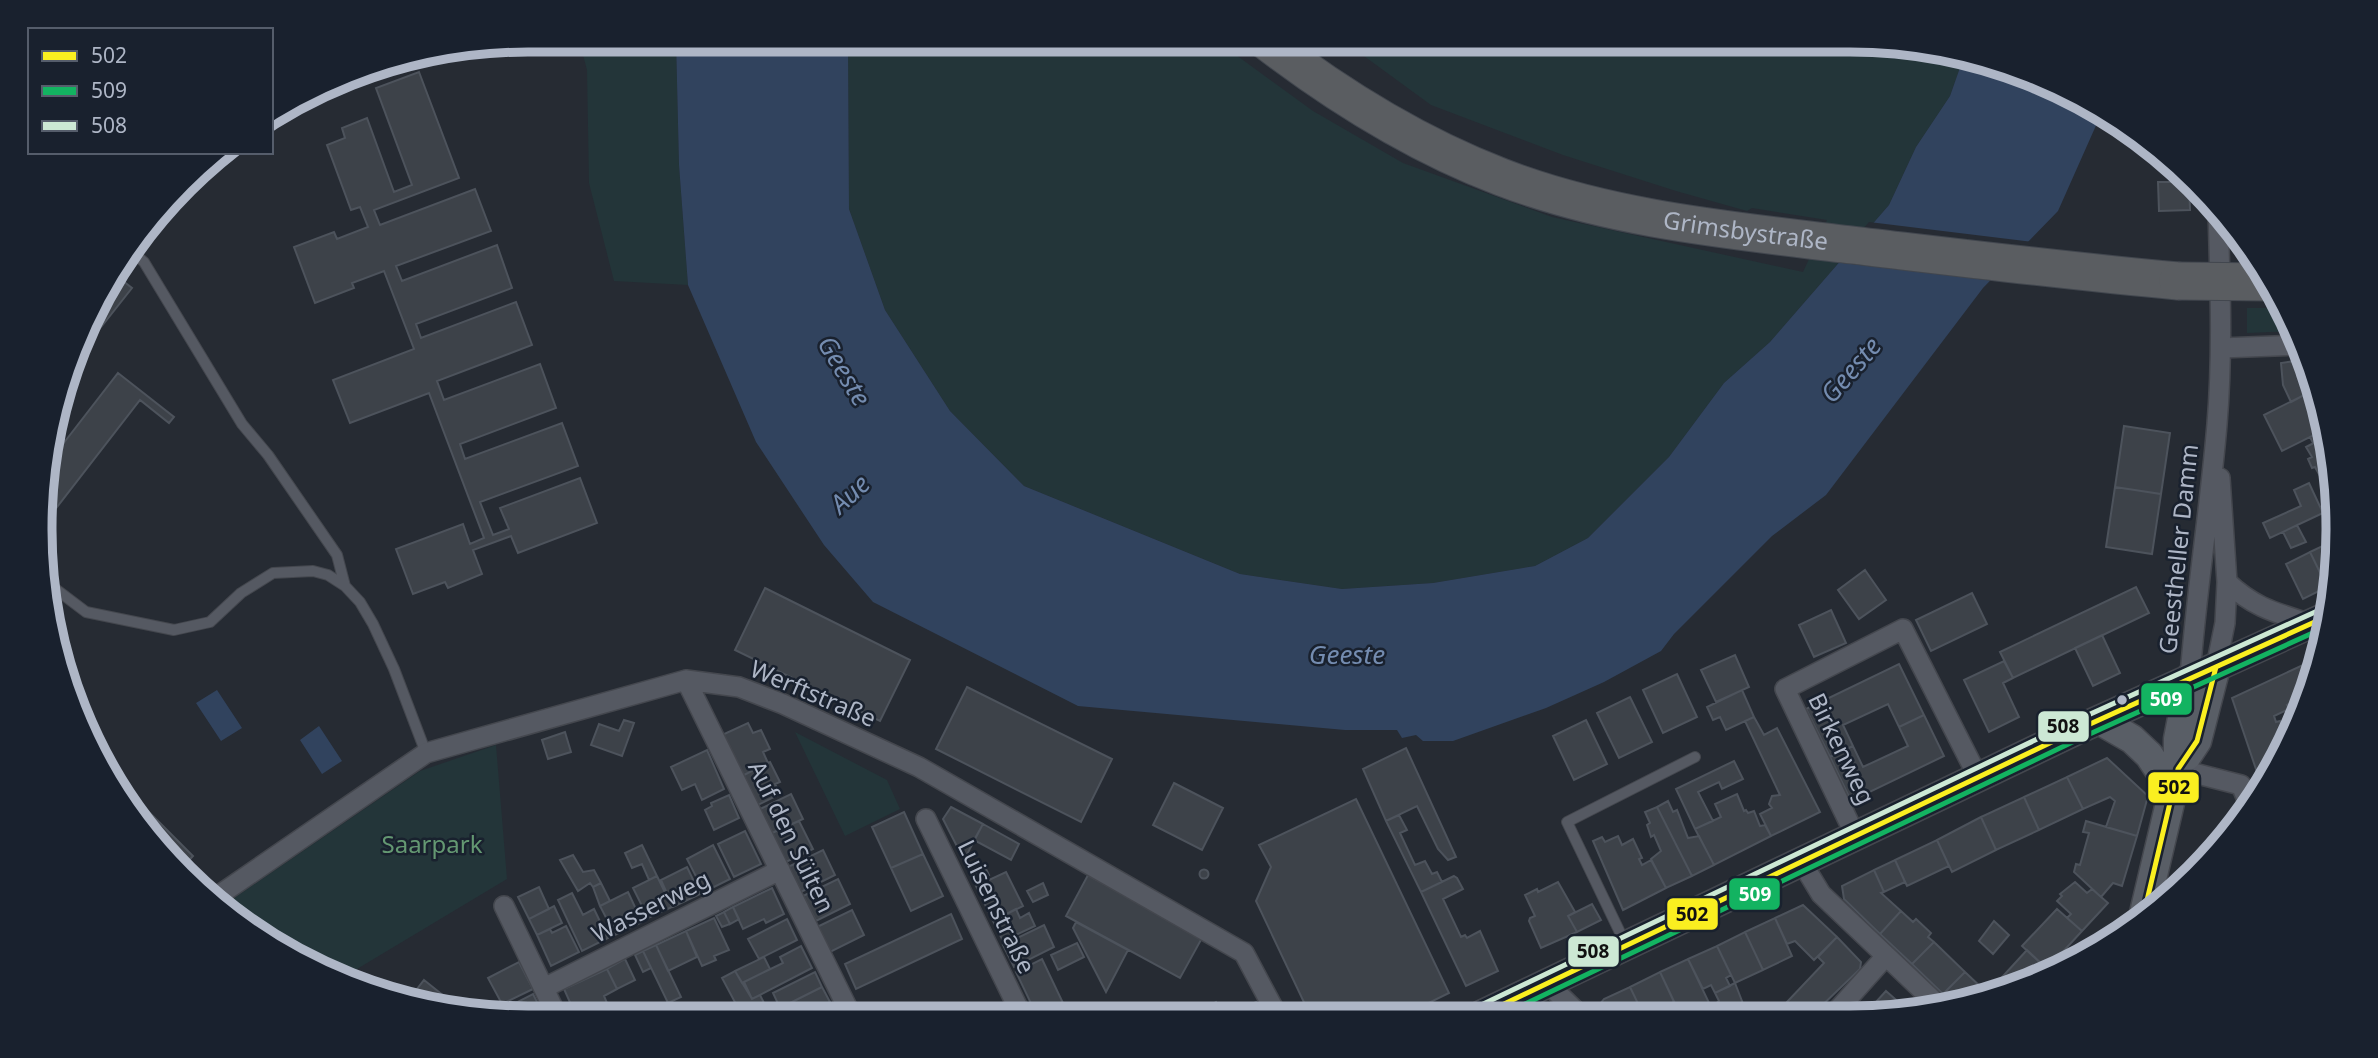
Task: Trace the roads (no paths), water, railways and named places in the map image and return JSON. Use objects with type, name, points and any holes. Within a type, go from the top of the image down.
[{"type":"highway","name":"Grimsbystraße","points":[[1280,52],[1369,114],[1427,145],[1502,178],[1577,201],[1659,220],[2105,275],[2178,281],[2256,282]]},
{"type":"main road","points":[[1500,1006],[2190,677],[2316,622]]},
{"type":"main road","points":[[2176,780],[2197,741],[2216,667]]},
{"type":"main road","points":[[2147,900],[2176,780],[2178,739],[2190,677]]},
{"type":"main road","points":[[2099,720],[2132,739],[2176,780]]},
{"type":"street","name":"Geestheller Damm","points":[[2190,677],[2194,618],[2217,425],[2221,348],[2218,229]]},
{"type":"street","points":[[2221,348],[2288,345]]},
{"type":"street","name":"Geestheller Damm","points":[[2216,667],[2225,623],[2227,582],[2217,425]]},
{"type":"street","points":[[2227,582],[2244,598],[2267,609],[2316,619]]},
{"type":"street","name":"Birkenweg","points":[[1855,835],[1785,689],[1903,629],[1978,777]]},
{"type":"street","name":"Werftstraße","points":[[222,893],[426,754],[686,680],[739,687],[783,704],[919,767],[1244,953],[1272,1006]]},
{"type":"street","name":"Auf den Sülten","points":[[686,680],[847,1006]]},
{"type":"street","points":[[2176,780],[2241,785],[2245,794]]},
{"type":"street","name":"Luisenstraße","points":[[926,819],[1017,1006]]},
{"type":"street","points":[[1801,861],[1821,894],[1930,998]]},
{"type":"street","name":"Wasserweg","points":[[544,988],[780,870]]},
{"type":"street","points":[[504,906],[552,1006]]},
{"type":"street","points":[[1841,1006],[1886,956]]},
{"type":"street","points":[[1547,983],[1571,1006]]},
{"type":"lane","points":[[138,257],[144,262],[242,424],[268,454],[337,555],[345,586]]},
{"type":"lane","points":[[57,590],[86,612],[174,630],[210,622],[241,593],[273,573],[313,571],[328,575],[345,586],[360,602],[373,624],[394,669],[426,754]]},
{"type":"lane","points":[[1626,945],[1567,822],[1695,757]]},
{"type":"water","points":[[676,52],[848,52],[849,209],[885,310],[950,411],[1024,486],[1240,574],[1342,589],[1433,583],[1535,566],[1588,538],[1669,457],[1724,383],[1770,342],[1889,205],[1916,147],[1950,96],[1960,66],[2031,89],[2097,123],[2058,211],[1983,288],[1826,495],[1772,536],[1674,634],[1661,651],[1604,682],[1546,708],[1453,741],[1423,741],[1416,735],[1402,738],[1397,730],[1345,730],[1078,706],[873,602],[824,545],[756,442],[688,285],[679,165]]},
{"type":"water","points":[[217,690],[242,728],[221,741],[196,703]]},
{"type":"water","points":[[319,726],[342,761],[322,774],[300,740]]},
{"type":"water label","name":"Geeste","points":[[1851,370]]},
{"type":"water label","name":"Geeste","points":[[844,371]]},
{"type":"water label","name":"Aue","points":[[850,494]]},
{"type":"water label","name":"Geeste","points":[[1347,655]]},
{"type":"park label","name":"Saarpark","points":[[432,845]]}]
